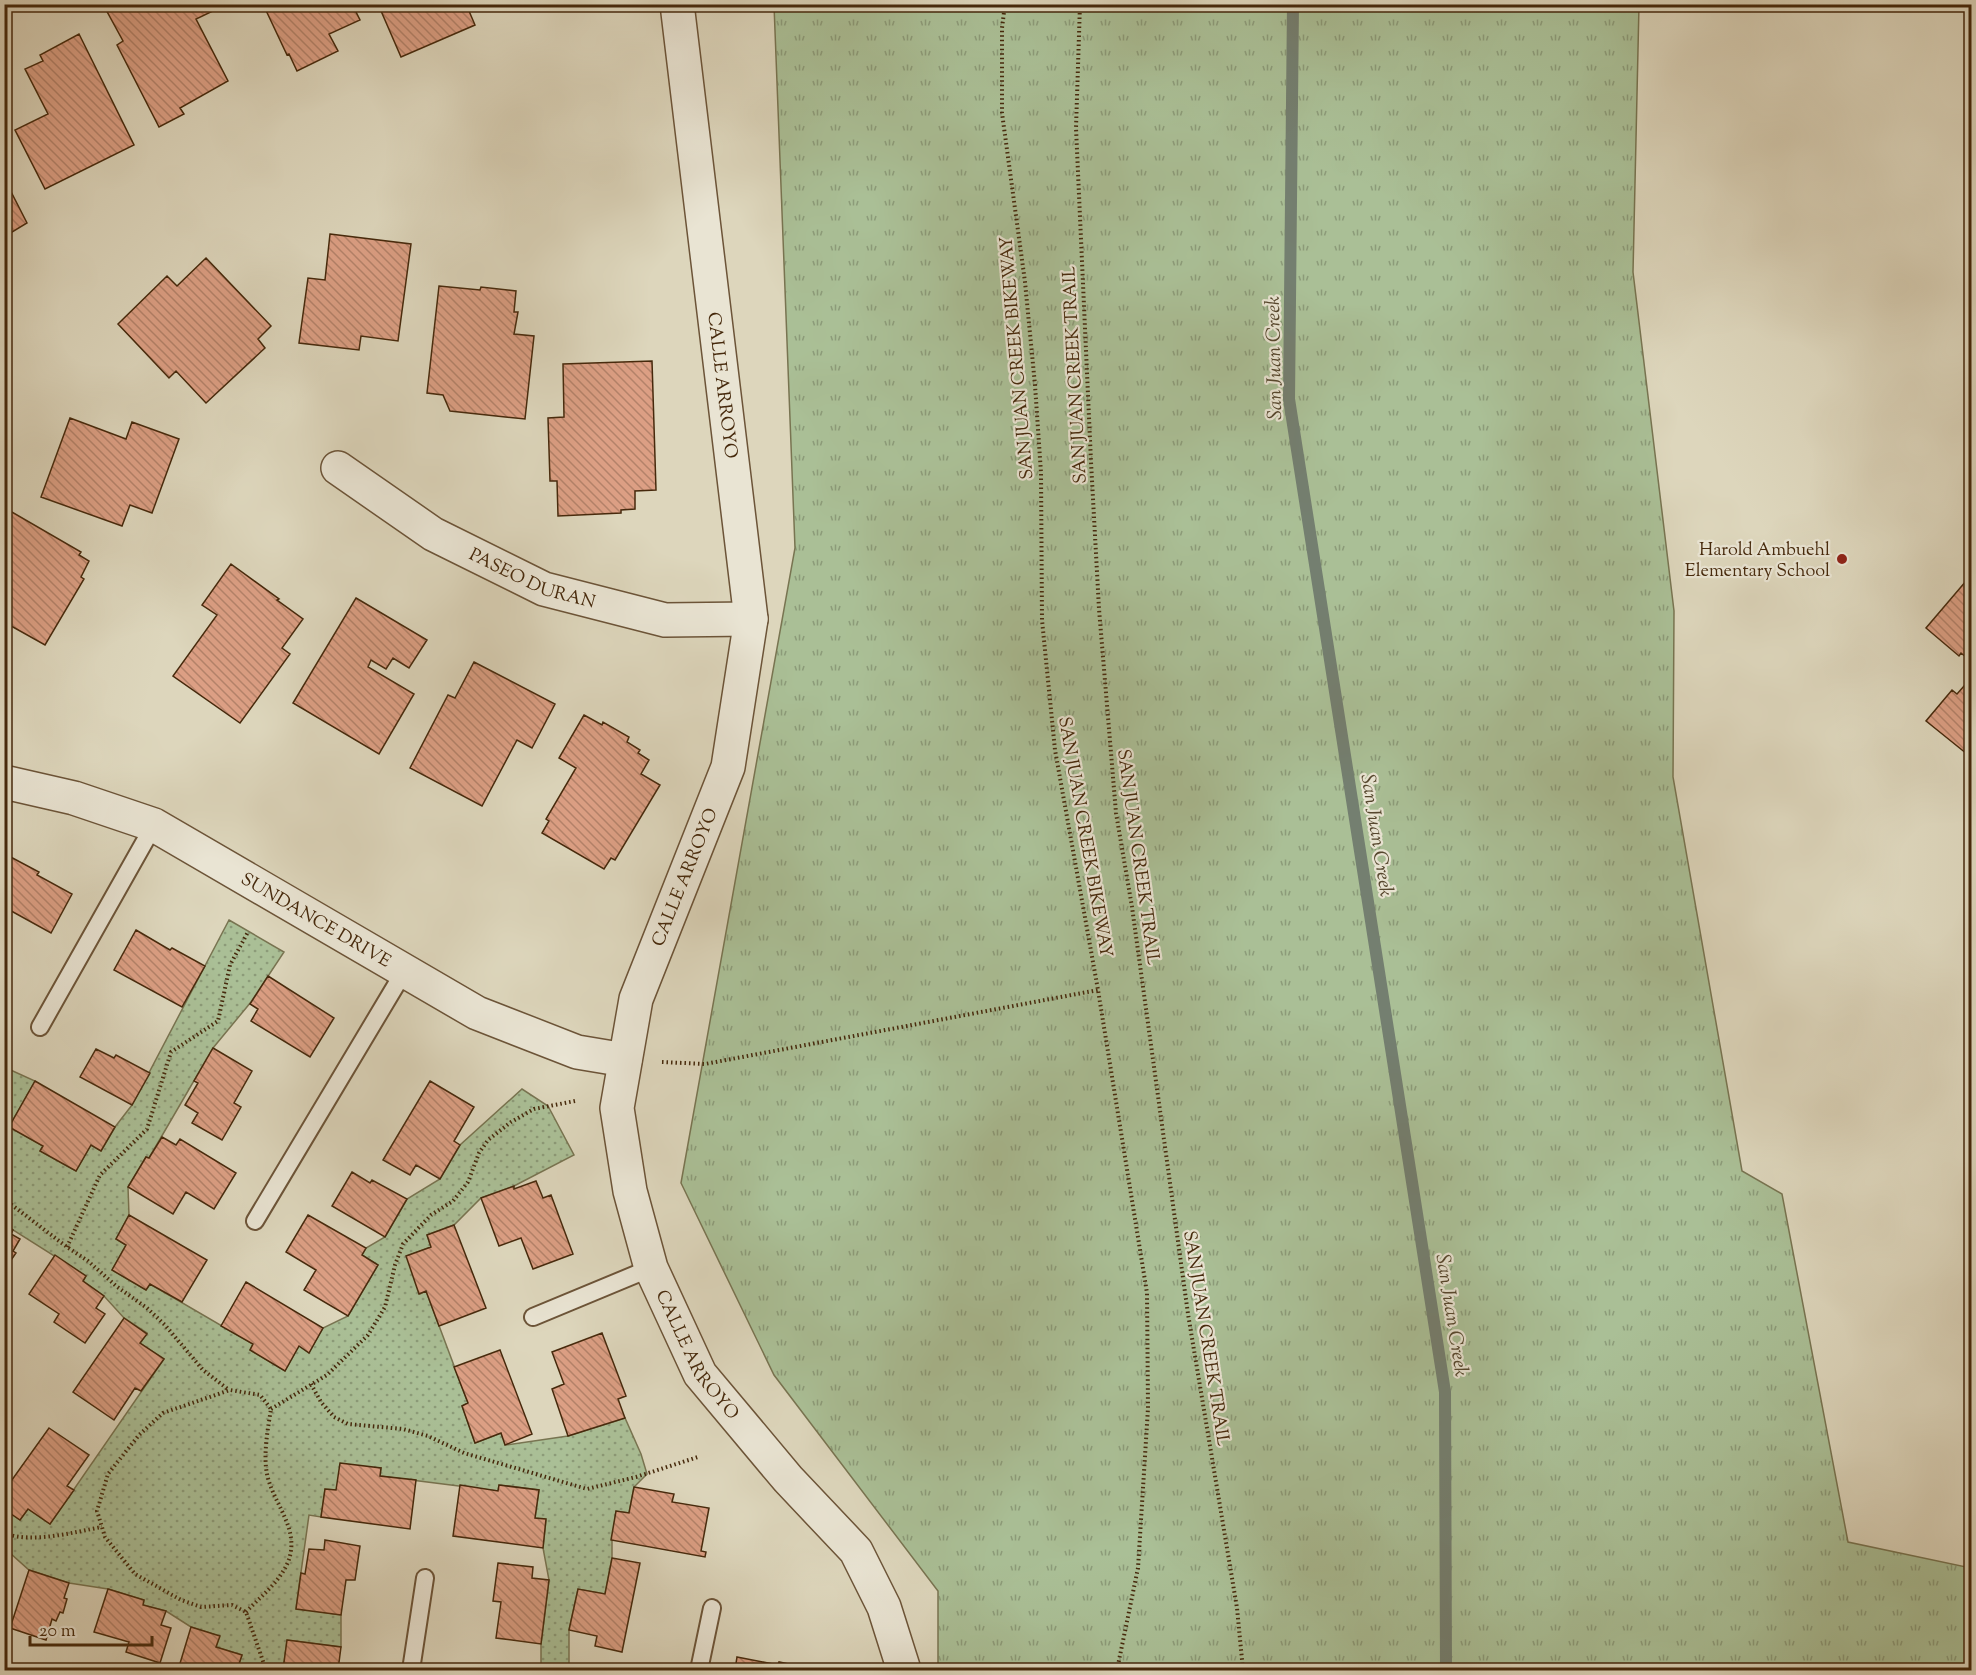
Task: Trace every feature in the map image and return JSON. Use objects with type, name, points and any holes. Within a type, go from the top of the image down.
[{"type":"street","name":"CALLE ARROYO","points":[[677,4],[751,619],[728,767],[636,999],[617,1108],[630,1191],[651,1268],[700,1374],[788,1479],[856,1551],[884,1607],[903,1667],[902,1671]]},
{"type":"street","name":"PASEO DURAN","points":[[338,468],[433,534],[544,589],[665,620],[751,619]]},
{"type":"street","name":"SUNDANCE DRIVE","points":[[4,782],[74,798],[154,825],[477,1013],[577,1053],[625,1060]]},
{"type":"lane","points":[[40,1027],[154,825]]},
{"type":"lane","points":[[255,1221],[405,970]]},
{"type":"lane","points":[[532,1317],[651,1268]]},
{"type":"lane","points":[[411,1671],[425,1578]]},
{"type":"lane","points":[[699,1671],[711,1608]]},
{"type":"path","name":"SAN JUAN CREEK BIKEWAY","points":[[1005,4],[1002,28],[1002,113],[1025,282],[1035,385],[1041,472],[1042,620],[1055,750],[1098,990],[1147,1293],[1148,1408],[1138,1568],[1117,1671]]},
{"type":"path","name":"SAN JUAN CREEK TRAIL","points":[[1080,4],[1076,128],[1099,609],[1116,813],[1132,907],[1188,1314],[1237,1608],[1243,1671]]},
{"type":"path","points":[[67,1247],[100,1175],[147,1129],[171,1052],[218,1021],[230,965],[248,932]]},
{"type":"path","points":[[625,1060],[705,1064],[1098,990]]},
{"type":"path","points":[[246,1612],[272,1588],[288,1562],[292,1536],[267,1474],[266,1434],[271,1409],[327,1375],[368,1335],[385,1307],[395,1265],[403,1244],[431,1215],[453,1201],[468,1182],[479,1153],[488,1140],[511,1122],[534,1109],[575,1101]]},
{"type":"path","points":[[4,1199],[147,1308],[165,1325],[203,1370],[230,1390],[260,1395],[271,1409]]},
{"type":"path","points":[[311,1384],[321,1402],[334,1417],[348,1425],[403,1429],[428,1436],[464,1453],[587,1489],[636,1477],[698,1457]]},
{"type":"path","points":[[230,1390],[163,1413],[139,1435],[108,1474],[97,1511],[105,1537],[135,1574],[191,1604],[201,1607],[232,1605],[246,1612],[266,1671]]},
{"type":"path","points":[[4,1533],[13,1537],[51,1537],[102,1527]]},
{"type":"green space","points":[[774,5],[1639,5],[1633,272],[1674,611],[1673,777],[1742,1171],[1782,1194],[1848,1542],[1971,1568],[1971,1611],[1964,1670],[938,1670],[938,1591],[774,1375],[681,1183],[795,548]]},
{"type":"green space","points":[[229,920],[284,952],[251,1002],[213,1048],[149,1158],[146,1157],[128,1187],[129,1215],[116,1239],[126,1245],[112,1270],[146,1290],[150,1284],[253,1344],[250,1350],[285,1371],[299,1346],[309,1353],[323,1328],[348,1316],[378,1265],[362,1255],[366,1248],[385,1237],[407,1199],[440,1179],[460,1145],[522,1089],[548,1106],[574,1155],[514,1186],[481,1198],[454,1225],[427,1235],[431,1247],[407,1256],[420,1294],[426,1291],[468,1403],[462,1406],[475,1443],[501,1433],[506,1445],[568,1436],[625,1418],[641,1454],[647,1474],[634,1487],[629,1513],[616,1511],[612,1558],[605,1594],[578,1589],[569,1630],[569,1670],[541,1670],[541,1644],[549,1580],[543,1548],[546,1520],[535,1518],[539,1490],[499,1485],[498,1491],[380,1476],[381,1468],[336,1490],[325,1489],[321,1517],[309,1515],[296,1608],[341,1615],[341,1647],[287,1640],[283,1670],[237,1670],[242,1655],[216,1647],[219,1636],[191,1627],[166,1611],[143,1605],[144,1600],[108,1589],[69,1583],[29,1570],[11,1554],[5,1552],[5,1509],[20,1520],[28,1509],[50,1524],[164,1359],[140,1343],[147,1333],[124,1318],[104,1296],[83,1281],[86,1276],[5,1223],[4,1067],[35,1081],[9,1127],[43,1146],[40,1151],[76,1171],[91,1145],[101,1151],[115,1127],[132,1105]]},
{"type":"building","points":[[108,4],[209,4],[213,11],[196,19],[228,81],[180,108],[184,114],[159,127],[117,45],[123,41],[104,6]]},
{"type":"building","points":[[243,4],[259,4],[246,11]]},
{"type":"building","points":[[263,4],[352,4],[360,20],[329,34],[338,51],[297,71]]},
{"type":"building","points":[[378,4],[466,4],[475,25],[401,57]]},
{"type":"building","points":[[79,34],[134,145],[45,189],[15,130],[48,114],[25,69],[43,61],[40,55]]},
{"type":"building","points":[[4,178],[27,223],[4,237]]},
{"type":"building","points":[[330,234],[411,244],[398,341],[361,336],[359,350],[299,343],[308,278],[325,280]]},
{"type":"building","points":[[206,258],[271,326],[258,339],[265,348],[206,403],[176,371],[169,378],[118,324],[167,276],[177,286]]},
{"type":"building","points":[[439,286],[516,291],[514,312],[518,312],[514,334],[534,336],[525,419],[450,411],[443,395],[427,393]]},
{"type":"building","points":[[652,361],[656,490],[635,491],[635,509],[621,510],[621,513],[558,516],[557,481],[550,481],[548,418],[564,417],[563,364]]},
{"type":"building","points":[[70,418],[126,439],[132,422],[179,439],[152,513],[130,505],[122,526],[41,497]]},
{"type":"building","points":[[5,508],[81,552],[79,555],[89,561],[81,577],[84,579],[45,645],[4,622],[4,605],[7,600],[4,599]]},
{"type":"building","points":[[231,564],[303,619],[282,648],[290,654],[240,723],[173,676],[217,615],[202,605]]},
{"type":"building","points":[[1972,574],[1972,662],[1961,653],[1959,656],[1926,628]]},
{"type":"building","points":[[356,598],[427,640],[409,668],[393,658],[386,669],[371,660],[368,667],[414,694],[379,754],[293,703]]},
{"type":"building","points":[[474,662],[555,704],[532,748],[517,740],[482,806],[410,768],[448,695],[455,698]]},
{"type":"building","points":[[1972,677],[1972,758],[1926,721],[1952,690],[1957,694]]},
{"type":"building","points":[[584,715],[602,725],[603,722],[629,737],[627,742],[640,750],[638,753],[649,760],[641,774],[660,785],[615,860],[611,858],[604,869],[542,833],[549,821],[546,819],[576,768],[559,758]]},
{"type":"building","points":[[5,854],[39,872],[37,875],[72,894],[51,933],[4,907]]},
{"type":"building","points":[[136,930],[170,950],[172,948],[205,966],[182,1007],[114,970]]},
{"type":"building","points":[[268,976],[334,1018],[310,1057],[251,1021],[258,1009],[250,1004]]},
{"type":"building","points":[[213,1048],[252,1071],[234,1103],[241,1107],[222,1140],[192,1123],[198,1113],[185,1105],[198,1083],[194,1081]]},
{"type":"building","points":[[96,1049],[114,1058],[116,1055],[150,1073],[132,1105],[80,1077]]},
{"type":"building","points":[[35,1081],[115,1127],[101,1151],[91,1145],[76,1171],[40,1151],[43,1146],[9,1127]]},
{"type":"building","points":[[430,1081],[474,1107],[454,1141],[460,1145],[440,1179],[416,1165],[410,1175],[383,1160]]},
{"type":"building","points":[[162,1137],[176,1145],[180,1139],[236,1173],[214,1209],[186,1192],[173,1214],[128,1187],[146,1157],[149,1158]]},
{"type":"building","points":[[352,1172],[370,1183],[372,1180],[407,1199],[385,1237],[332,1206]]},
{"type":"building","points":[[536,1181],[543,1198],[551,1195],[573,1254],[533,1269],[521,1238],[499,1246],[481,1198]]},
{"type":"building","points":[[129,1215],[207,1260],[182,1302],[150,1284],[146,1290],[112,1270],[126,1245],[116,1239]]},
{"type":"building","points":[[308,1215],[366,1248],[362,1255],[378,1265],[348,1316],[304,1290],[316,1270],[286,1252]]},
{"type":"building","points":[[5,1225],[13,1230],[11,1234],[20,1239],[13,1251],[16,1253],[7,1266],[4,1264]]},
{"type":"building","points":[[454,1225],[486,1308],[439,1326],[426,1291],[419,1294],[406,1256],[431,1247],[427,1235]]},
{"type":"building","points":[[55,1255],[86,1276],[83,1281],[104,1296],[96,1308],[105,1314],[85,1343],[54,1322],[59,1314],[29,1294]]},
{"type":"building","points":[[246,1282],[323,1328],[309,1353],[299,1346],[285,1371],[250,1350],[253,1344],[221,1326]]},
{"type":"building","points":[[124,1318],[147,1334],[140,1343],[164,1359],[141,1391],[135,1388],[114,1420],[73,1392]]},
{"type":"building","points":[[602,1333],[626,1396],[618,1399],[625,1418],[568,1436],[552,1389],[564,1384],[552,1352]]},
{"type":"building","points":[[500,1350],[532,1434],[505,1445],[501,1433],[475,1443],[462,1406],[468,1403],[454,1367]]},
{"type":"building","points":[[49,1428],[89,1455],[67,1486],[74,1490],[50,1524],[28,1509],[20,1520],[4,1509],[4,1491]]},
{"type":"building","points":[[340,1463],[381,1468],[380,1476],[416,1480],[410,1529],[321,1517],[325,1489],[336,1490]]},
{"type":"building","points":[[460,1485],[498,1491],[499,1485],[539,1490],[535,1518],[546,1519],[543,1548],[453,1536]]},
{"type":"building","points":[[634,1487],[674,1494],[672,1502],[709,1508],[701,1551],[706,1552],[705,1557],[611,1540],[616,1511],[629,1513]]},
{"type":"building","points":[[325,1540],[360,1546],[355,1580],[346,1580],[341,1615],[296,1609],[301,1573],[305,1574],[309,1549],[324,1550]]},
{"type":"building","points":[[4,1552],[11,1554],[4,1574]]},
{"type":"building","points":[[612,1558],[640,1563],[622,1652],[595,1646],[597,1636],[569,1630],[578,1589],[605,1594]]},
{"type":"building","points":[[498,1563],[533,1567],[532,1578],[549,1580],[541,1644],[496,1638],[501,1602],[493,1601]]},
{"type":"building","points":[[29,1570],[69,1583],[64,1598],[67,1599],[63,1613],[60,1612],[56,1621],[52,1619],[46,1640],[10,1628]]},
{"type":"building","points":[[108,1589],[144,1600],[143,1605],[166,1611],[161,1625],[171,1628],[160,1663],[126,1652],[129,1642],[94,1632]]},
{"type":"building","points":[[191,1627],[220,1636],[216,1647],[242,1655],[237,1670],[178,1670]]},
{"type":"building","points":[[287,1640],[341,1647],[338,1670],[283,1670]]},
{"type":"building","points":[[737,1657],[778,1665],[779,1662],[816,1670],[735,1670]]},
{"type":"building","points":[[570,1664],[602,1670],[569,1670]]},
{"type":"waterway","name":"San Juan Creek","points":[[1293,4],[1289,399],[1445,1392],[1446,1670]]},
{"type":"place","name":"Harold Ambuehl Elementary School","points":[[1842,559]]}]
